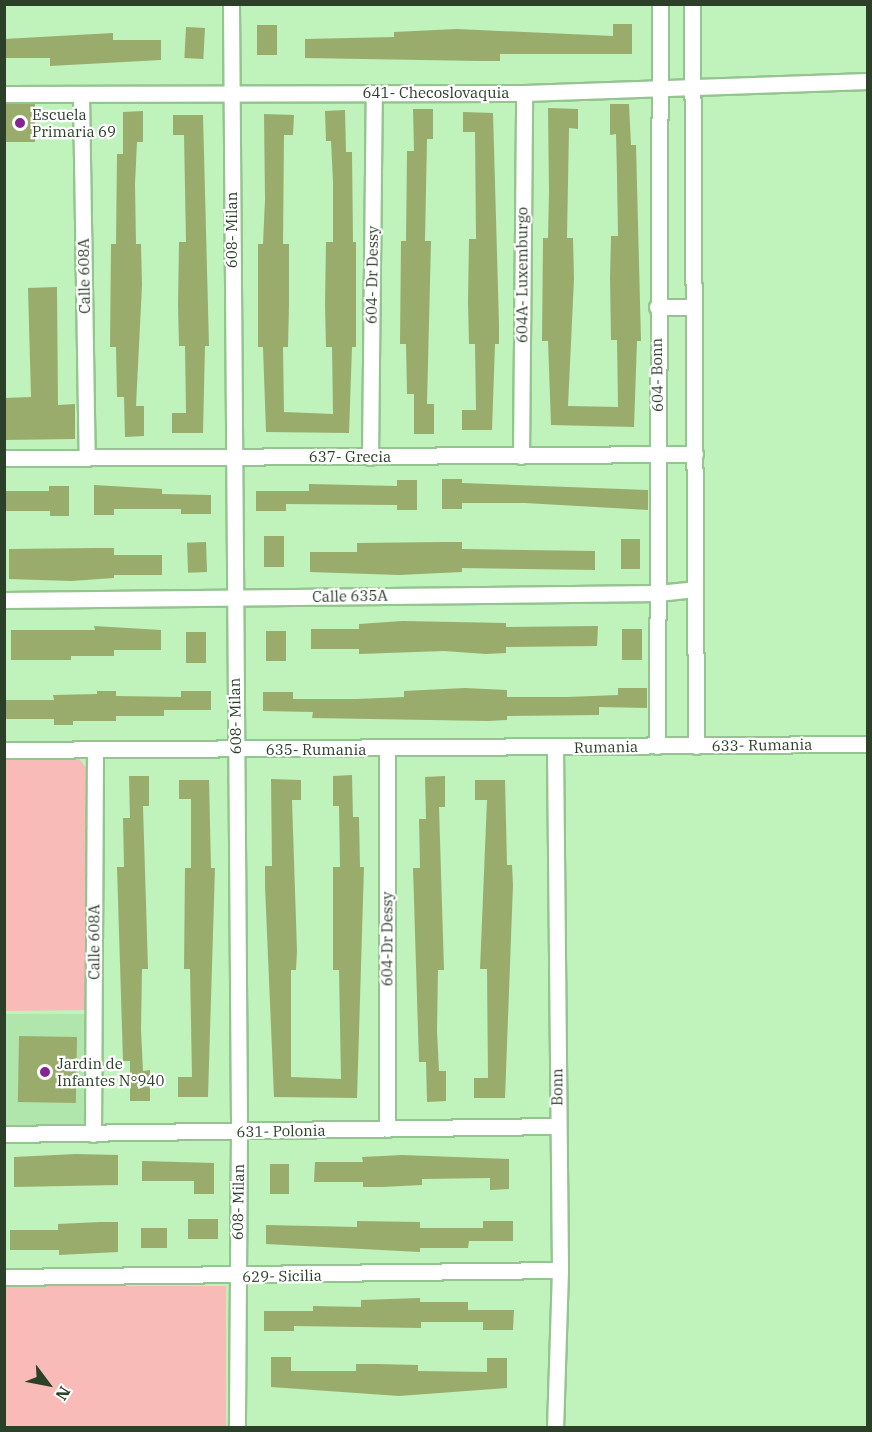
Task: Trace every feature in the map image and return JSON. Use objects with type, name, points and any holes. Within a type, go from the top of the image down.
[{"type":"street","name":"608- Milan","points":[[231,4],[232,458],[239,1131],[237,1428]]},
{"type":"street","name":"604- Bonn","points":[[657,746],[660,4]]},
{"type":"street","points":[[692,4],[695,88],[696,746]]},
{"type":"street","name":"641- Checoslovaquia","points":[[4,94],[524,93],[867,81]]},
{"type":"street","name":"604- Dr Dessy","points":[[370,457],[374,93]]},
{"type":"street","name":"604A- Luxemburgo","points":[[521,456],[524,93]]},
{"type":"street","name":"Calle 608A","points":[[81,95],[87,458]]},
{"type":"street","points":[[657,307],[694,307]]},
{"type":"street","name":"637- Grecia","points":[[4,458],[695,454]]},
{"type":"street","name":"Calle 635A","points":[[4,600],[658,593],[695,589]]},
{"type":"street","name":"633- Rumania","points":[[657,746],[867,744]]},
{"type":"street","name":"Rumania","points":[[555,747],[657,746]]},
{"type":"street","name":"635- Rumania","points":[[4,750],[387,750],[555,747]]},
{"type":"street","name":"Bonn","points":[[555,747],[560,1270],[555,1428]]},
{"type":"street","name":"Calle 608A","points":[[93,1134],[95,750]]},
{"type":"street","name":"604-Dr Dessy","points":[[387,750],[387,1129]]},
{"type":"street","name":"631- Polonia","points":[[4,1134],[557,1126]]},
{"type":"street","name":"629- Sicilia","points":[[4,1277],[237,1276],[560,1270]]},
{"type":"shaded area","points":[[77,756],[88,770],[86,1010],[5,1011],[4,757]]},
{"type":"shaded area","name":"Jardin de Infantes N°940","points":[[4,1014],[86,1014],[86,1128],[4,1128]]},
{"type":"shaded area","points":[[5,1286],[226,1286],[226,1427],[5,1427]]},
{"type":"building","points":[[613,24],[632,24],[632,54],[500,54],[500,61],[305,58],[305,39],[394,37],[394,32],[457,29],[613,36]]},
{"type":"building","points":[[257,25],[277,25],[277,55],[257,55]]},
{"type":"building","points":[[186,27],[205,28],[203,59],[184,58]]},
{"type":"building","points":[[113,33],[113,40],[161,40],[161,60],[50,66],[50,58],[4,58],[4,39]]},
{"type":"building","name":"Escuela Primaria 69","points":[[4,104],[35,104],[35,142],[4,142]]},
{"type":"building","points":[[610,104],[629,104],[631,145],[636,145],[641,341],[637,341],[634,427],[551,425],[548,341],[542,341],[543,238],[548,238],[548,108],[578,109],[578,129],[569,128],[567,238],[573,238],[574,279],[568,406],[618,407],[617,340],[611,340],[611,236],[618,236],[616,134],[610,135]]},
{"type":"building","points":[[413,109],[433,109],[433,139],[427,139],[425,241],[431,241],[427,404],[434,404],[434,434],[414,434],[414,394],[407,394],[406,344],[400,344],[401,241],[406,241],[407,151],[414,151]]},
{"type":"building","points":[[345,110],[346,152],[352,152],[353,242],[356,242],[356,347],[352,347],[349,433],[266,432],[263,347],[258,347],[258,244],[263,244],[265,199],[264,114],[294,115],[293,135],[284,135],[283,244],[289,244],[289,305],[288,347],[283,347],[284,412],[333,414],[332,347],[326,347],[325,305],[326,242],[333,242],[333,182],[331,141],[326,141],[325,111]]},
{"type":"building","points":[[143,111],[143,142],[137,142],[135,184],[136,244],[141,244],[142,285],[136,406],[144,406],[144,436],[125,437],[124,397],[117,397],[116,347],[110,347],[111,244],[116,244],[117,154],[123,154],[123,112]]},
{"type":"building","points":[[463,112],[493,113],[499,344],[495,344],[492,430],[462,430],[462,410],[476,410],[475,344],[469,344],[468,302],[469,239],[476,239],[475,132],[463,132]]},
{"type":"building","points":[[173,115],[203,115],[209,346],[205,346],[203,433],[172,433],[172,413],[186,413],[185,346],[179,346],[178,305],[179,242],[186,242],[184,135],[173,135]]},
{"type":"building","points":[[57,287],[58,405],[75,404],[75,439],[4,440],[4,398],[31,397],[28,288]]},
{"type":"building","points":[[442,479],[462,479],[462,483],[648,490],[648,510],[525,503],[462,503],[462,509],[442,509]]},
{"type":"building","points":[[397,480],[417,480],[417,510],[397,510],[397,505],[286,504],[286,511],[256,511],[256,491],[309,491],[309,484],[397,486]]},
{"type":"building","points":[[94,485],[162,489],[162,494],[211,495],[211,514],[181,514],[181,509],[114,509],[114,515],[94,515]]},
{"type":"building","points":[[49,486],[69,486],[69,516],[50,516],[50,511],[4,511],[4,491],[49,491]]},
{"type":"building","points":[[264,536],[284,536],[284,567],[264,567]]},
{"type":"building","points":[[621,539],[640,539],[640,569],[621,569]]},
{"type":"building","points":[[206,542],[207,572],[188,573],[187,543]]},
{"type":"building","points":[[462,542],[462,549],[595,551],[595,570],[462,568],[462,572],[399,575],[310,572],[310,552],[357,552],[357,543]]},
{"type":"building","points":[[114,548],[114,555],[162,555],[162,575],[114,575],[114,578],[71,581],[9,579],[9,549]]},
{"type":"building","points":[[402,621],[506,623],[506,627],[598,626],[597,646],[506,647],[506,653],[486,654],[444,651],[359,654],[359,649],[311,649],[311,629],[359,629],[359,624]]},
{"type":"building","points":[[94,626],[161,630],[161,650],[114,650],[114,656],[71,656],[71,660],[11,660],[11,630],[95,630]]},
{"type":"building","points":[[622,629],[642,629],[642,660],[622,660]]},
{"type":"building","points":[[266,631],[286,631],[286,661],[266,661]]},
{"type":"building","points":[[186,632],[206,632],[206,663],[186,663]]},
{"type":"building","points":[[465,688],[507,690],[507,697],[567,697],[618,695],[618,688],[647,688],[647,708],[599,707],[599,715],[507,716],[507,720],[488,721],[312,718],[313,712],[263,711],[263,692],[293,692],[293,699],[356,699],[404,697],[404,691]]},
{"type":"building","points":[[97,691],[116,691],[116,696],[181,697],[181,691],[211,691],[211,710],[164,710],[164,716],[116,716],[116,721],[73,721],[73,725],[54,725],[54,719],[4,719],[4,700],[54,700],[53,695],[97,694]]},
{"type":"building","points":[[352,775],[353,817],[359,817],[360,867],[364,867],[357,1098],[274,1097],[265,886],[265,866],[272,866],[271,779],[301,780],[301,800],[292,800],[297,951],[296,970],[291,970],[291,1077],[341,1079],[339,970],[333,970],[333,867],[340,867],[339,806],[333,806],[333,776]]},
{"type":"building","points":[[129,776],[149,776],[149,806],[143,806],[148,969],[142,969],[141,1030],[143,1071],[150,1070],[150,1101],[130,1101],[130,1061],[123,1061],[117,867],[124,867],[123,818],[130,818]]},
{"type":"building","points":[[445,776],[445,807],[439,807],[444,970],[438,970],[437,1031],[439,1071],[446,1071],[446,1101],[427,1102],[426,1062],[419,1062],[413,868],[420,868],[419,819],[426,819],[425,777]]},
{"type":"building","points":[[179,780],[209,780],[211,868],[215,868],[208,1097],[178,1097],[178,1077],[192,1077],[190,969],[184,969],[185,868],[191,868],[191,799],[179,799]]},
{"type":"building","points":[[475,780],[505,780],[507,865],[512,865],[513,885],[505,1098],[474,1098],[474,1078],[488,1078],[487,969],[480,969],[487,800],[475,800]]},
{"type":"building","points":[[19,1036],[77,1037],[76,1103],[18,1102]]},
{"type":"building","points":[[76,1154],[118,1155],[118,1185],[14,1187],[14,1157]]},
{"type":"building","points":[[402,1155],[509,1159],[509,1189],[490,1190],[490,1178],[422,1179],[422,1185],[382,1187],[363,1187],[363,1182],[314,1182],[315,1162],[363,1162],[362,1157]]},
{"type":"building","points":[[142,1161],[214,1163],[214,1194],[194,1194],[194,1181],[142,1181]]},
{"type":"building","points":[[270,1164],[289,1164],[289,1194],[270,1194]]},
{"type":"building","points":[[188,1219],[218,1219],[218,1239],[188,1239]]},
{"type":"building","points":[[357,1221],[420,1222],[420,1228],[483,1228],[483,1221],[513,1221],[513,1241],[469,1241],[468,1248],[420,1248],[420,1252],[266,1244],[266,1225],[357,1227]]},
{"type":"building","points":[[118,1222],[118,1252],[59,1255],[59,1250],[10,1250],[10,1230],[58,1230],[58,1224]]},
{"type":"building","points":[[141,1228],[167,1228],[167,1248],[141,1248]]},
{"type":"building","points":[[420,1298],[420,1302],[468,1302],[468,1310],[514,1310],[513,1330],[483,1330],[483,1322],[421,1322],[421,1328],[294,1326],[294,1331],[264,1331],[264,1311],[313,1311],[313,1306],[361,1307],[361,1300]]},
{"type":"building","points":[[271,1357],[291,1357],[291,1371],[356,1371],[356,1364],[376,1364],[418,1365],[418,1371],[487,1372],[487,1358],[507,1358],[507,1388],[399,1396],[271,1387]]},
{"type":"place","name":"Escuela Primaria 69","points":[[20,123]]},
{"type":"place","name":"Jardin de Infantes N°940","points":[[45,1072]]}]
